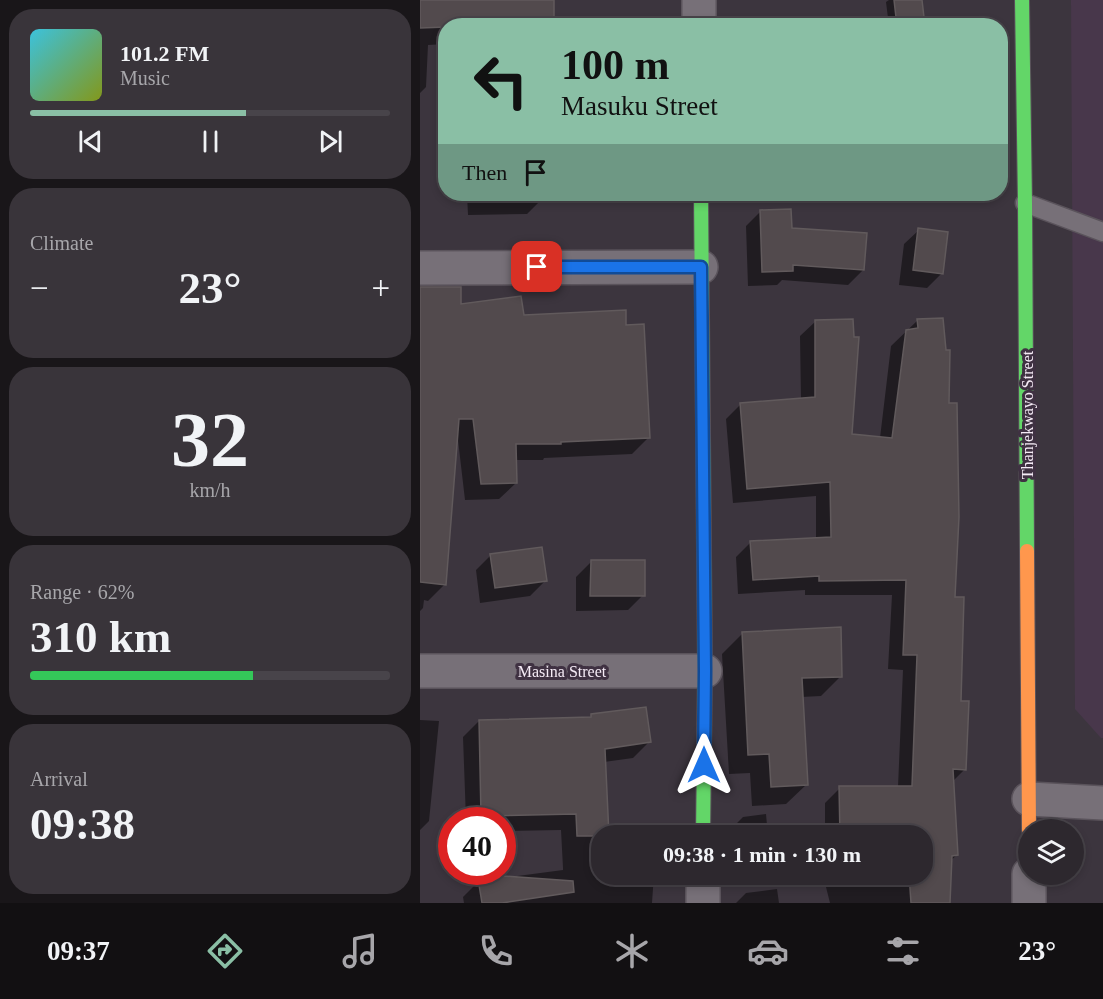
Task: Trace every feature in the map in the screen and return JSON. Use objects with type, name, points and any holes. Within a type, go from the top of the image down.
[{"type":"street","points":[[699,0],[699,18]]},
{"type":"street","name":"Thanjekwayo Street","points":[[1022,0],[1029,814]]},
{"type":"street","points":[[701,201],[705,671],[703,825]]},
{"type":"street","points":[[420,268],[701,267]]},
{"type":"street","name":"Masina Street","points":[[420,671],[705,671]]},
{"type":"street","points":[[1029,814],[1103,802]]},
{"type":"street","points":[[703,885],[703,903]]},
{"type":"street","points":[[1029,885],[1029,903]]},
{"type":"lane","points":[[1025,203],[1103,232]]},
{"type":"shaded area","points":[[1071,0],[1103,0],[1103,738],[1075,709]]},
{"type":"building","points":[[420,0],[554,0],[554,18],[438,18],[438,27],[420,28]]},
{"type":"building","points":[[894,0],[922,0],[924,18],[896,18]]},
{"type":"building","points":[[791,209],[792,228],[867,233],[864,270],[793,265],[793,271],[762,272],[760,210]]},
{"type":"building","points":[[918,228],[948,232],[943,274],[913,270]]},
{"type":"building","points":[[420,287],[461,287],[461,304],[521,296],[524,315],[626,310],[626,325],[644,324],[650,438],[561,442],[561,444],[516,444],[517,483],[481,484],[473,419],[459,419],[446,585],[420,582]]},
{"type":"building","points":[[943,318],[946,350],[950,350],[949,403],[957,403],[959,517],[955,597],[964,597],[961,701],[969,701],[966,770],[953,769],[958,855],[952,856],[950,903],[911,903],[910,885],[933,885],[933,825],[840,825],[839,786],[912,786],[917,655],[903,655],[906,580],[819,581],[819,576],[753,580],[750,541],[831,537],[830,482],[747,489],[740,403],[815,397],[815,320],[853,319],[854,337],[859,337],[852,434],[892,438],[906,330],[918,328],[917,319]]},
{"type":"building","points":[[542,547],[547,581],[495,588],[490,554]]},
{"type":"building","points":[[591,560],[645,560],[645,596],[590,596]]},
{"type":"building","points":[[841,627],[842,677],[802,678],[808,785],[771,787],[769,754],[748,755],[742,632]]},
{"type":"building","points":[[646,707],[651,742],[605,749],[608,825],[591,825],[591,836],[577,836],[576,814],[516,815],[516,807],[481,807],[479,720],[591,717],[591,714]]},
{"type":"building","points":[[516,877],[573,881],[574,892],[502,903],[482,903],[479,885],[516,885]]},
{"type":"traffic: fast","points":[[1022,0],[1027,551]]},
{"type":"traffic: fast","points":[[701,201],[705,671],[703,825]]},
{"type":"traffic: slow","points":[[1027,551],[1029,819]]},
{"type":"route","points":[[537,267],[701,267],[704,765]]}]
